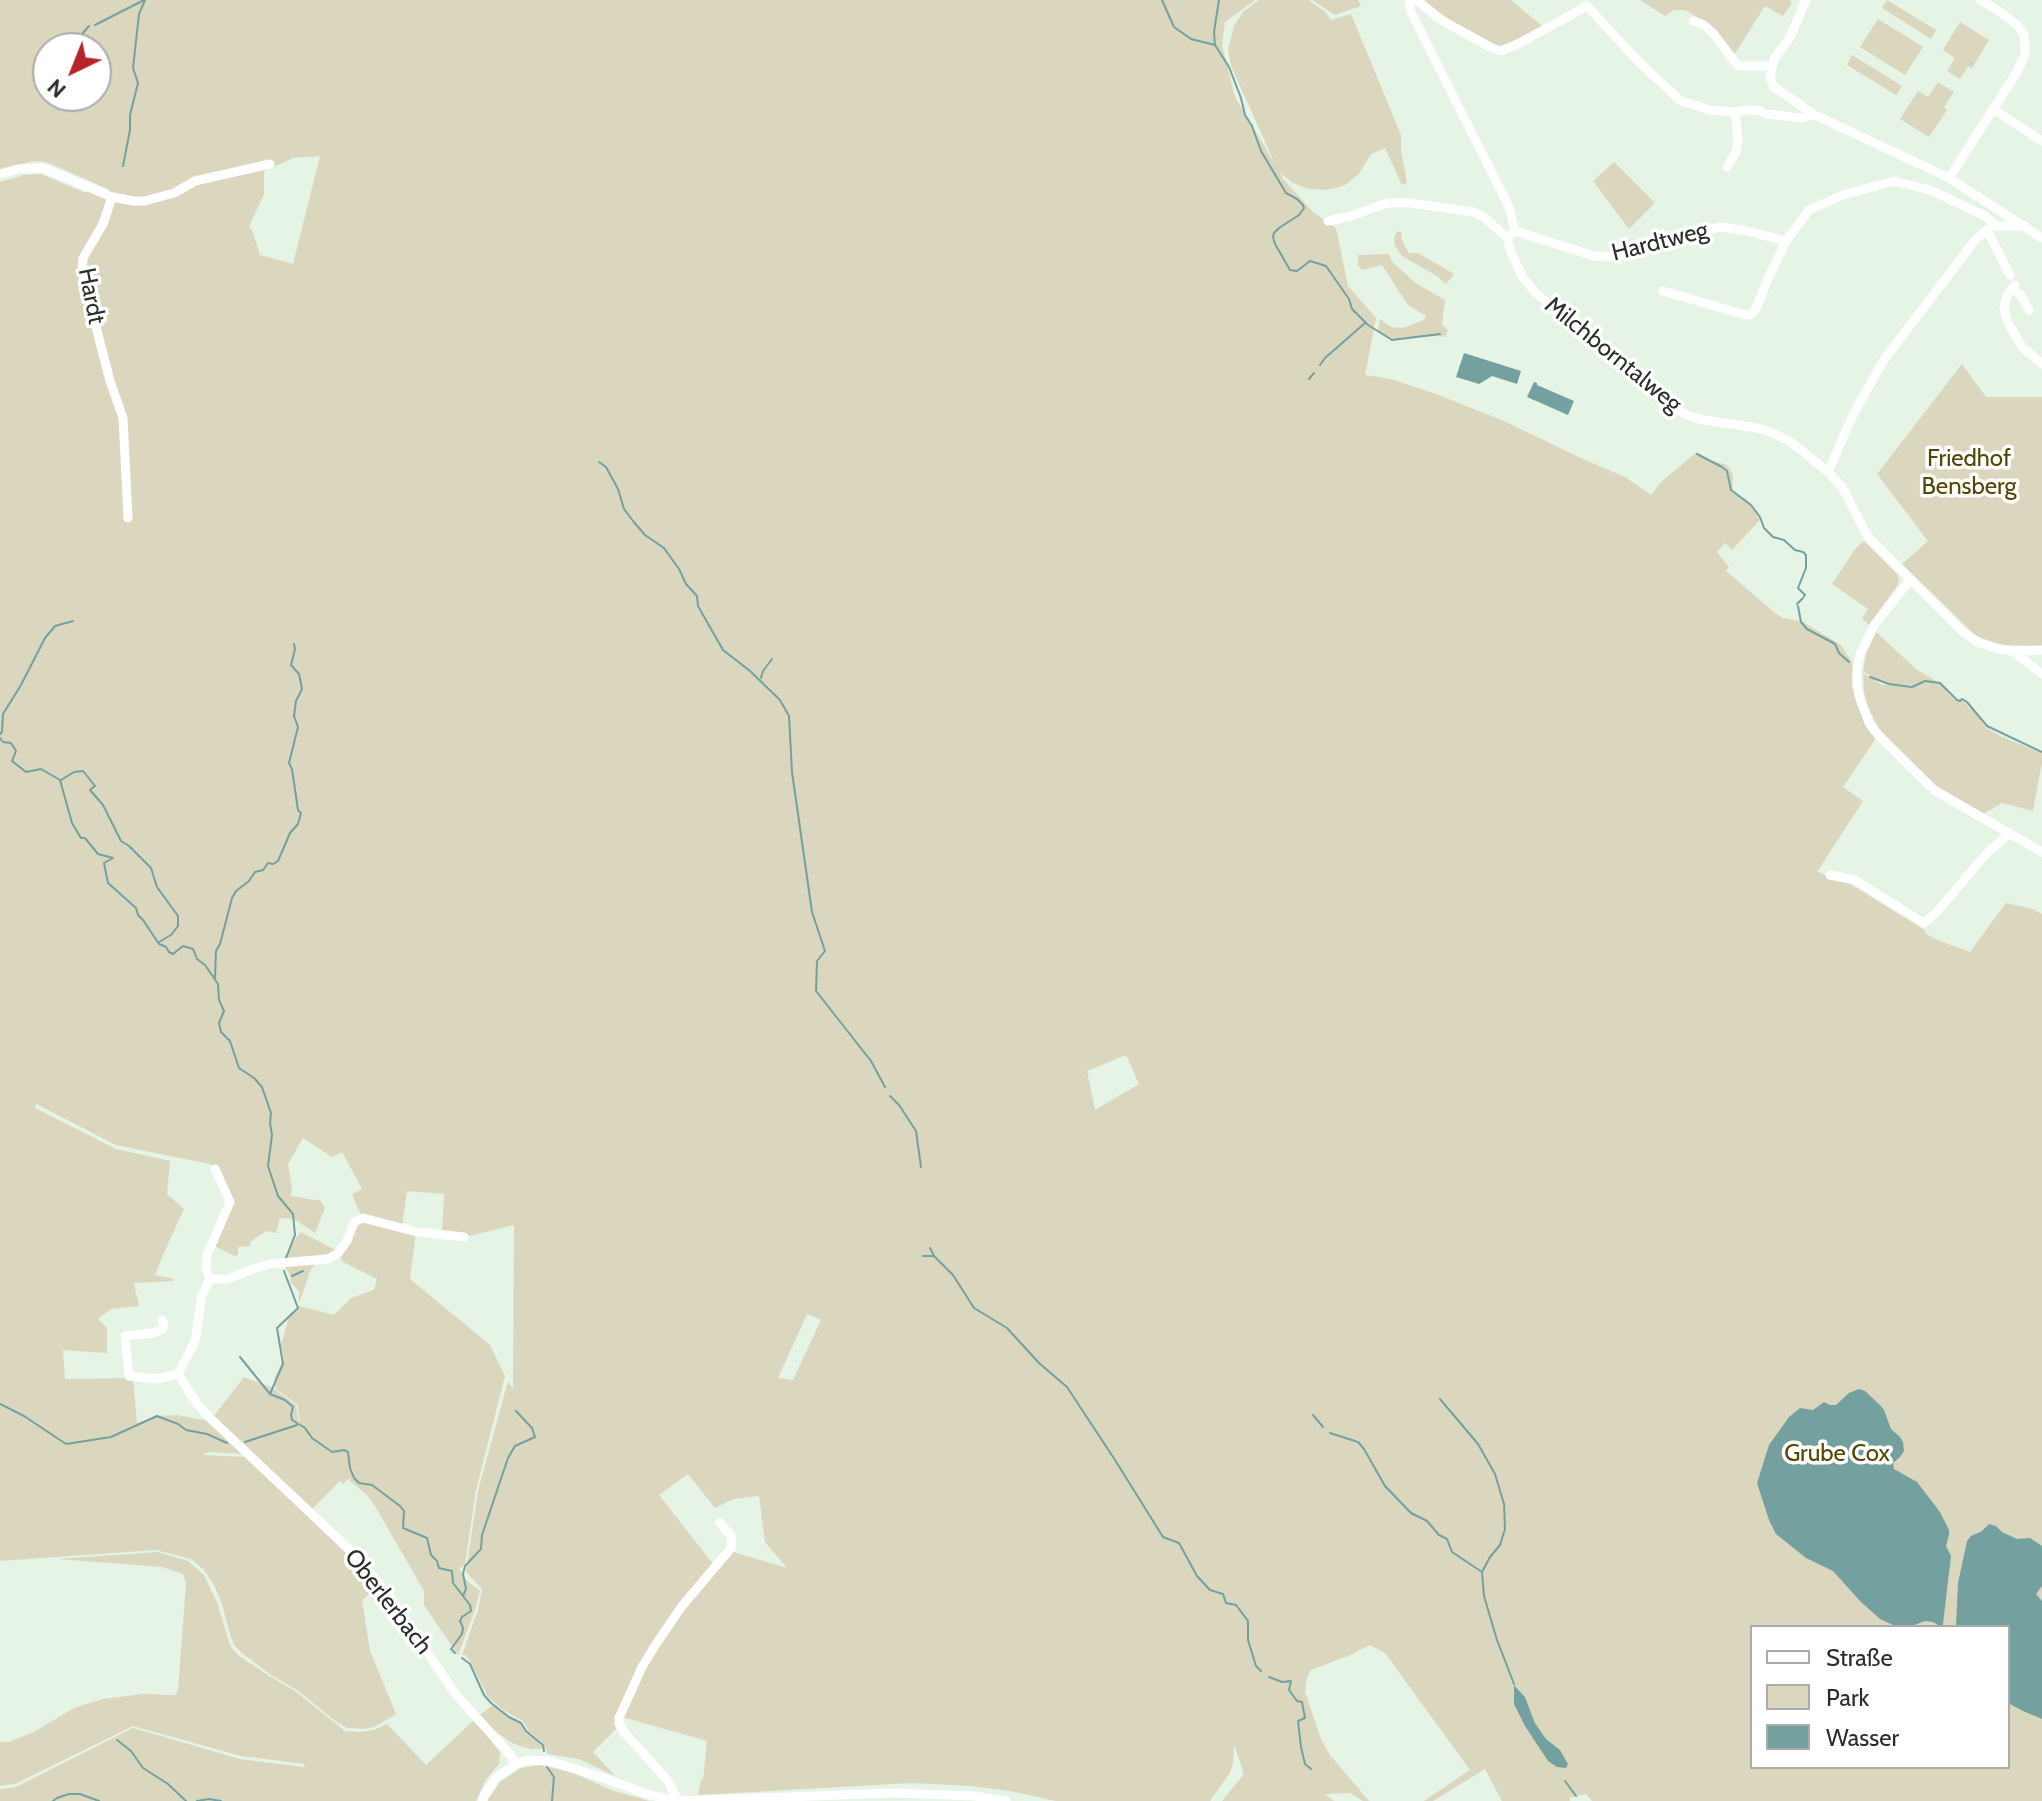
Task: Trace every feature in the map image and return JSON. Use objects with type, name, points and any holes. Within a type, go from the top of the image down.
[{"type":"street","name":"Milchborntalweg","points":[[1409,0],[1411,12],[1509,207],[1511,252],[1522,276],[1534,291],[1613,361],[1677,409],[1699,419],[1771,432],[1791,442],[1842,487],[1868,537],[1963,632],[1979,643],[1995,648],[2042,650]]},
{"type":"street","points":[[1417,0],[1441,20],[1501,51],[1587,6],[1640,63],[1681,101],[1709,110],[1758,110],[1766,114],[1800,118],[1815,115]]},
{"type":"street","points":[[1806,0],[1790,37],[1771,66],[1770,78],[1774,87],[1815,115],[1949,178],[2042,238]]},
{"type":"street","points":[[1949,178],[2023,61],[2025,42],[2021,30],[2014,21],[1980,0]]},
{"type":"street","points":[[1693,21],[1713,33],[1738,66],[1771,66]]},
{"type":"street","points":[[1993,109],[2042,141]]},
{"type":"street","points":[[1727,167],[1736,152],[1738,140],[1735,112]]},
{"type":"street","points":[[0,174],[18,169],[43,168],[112,197],[145,201],[174,193],[195,181],[270,164]]},
{"type":"street","points":[[1663,291],[1750,315],[1756,309],[1786,241],[1809,210],[1843,195],[1894,181],[1930,190],[1985,216],[2010,275]]},
{"type":"street","name":"Hardt","points":[[112,197],[103,224],[83,258],[82,273],[110,381],[123,418],[128,518]]},
{"type":"street","name":"Hardtweg","points":[[1328,221],[1387,203],[1411,203],[1473,212],[1511,234],[1594,256],[1617,257],[1690,233],[1721,227],[1786,241]]},
{"type":"street","points":[[1828,472],[1852,417],[1883,361],[1976,239],[1992,228],[2025,226]]},
{"type":"street","points":[[2029,310],[2013,287],[2004,308],[2007,321],[2023,348],[2042,364]]},
{"type":"street","points":[[1910,580],[1875,624],[1861,651],[1857,682],[1869,723],[1934,790],[2042,852]]},
{"type":"street","points":[[2012,651],[2042,674]]},
{"type":"street","points":[[1830,875],[1855,880],[1924,923],[1987,853],[2010,833]]},
{"type":"street","points":[[162,1320],[162,1330],[125,1336],[129,1376],[156,1379],[178,1374],[195,1341],[202,1295],[210,1279],[206,1268],[207,1255],[230,1202],[215,1169]]},
{"type":"street","points":[[210,1279],[231,1278],[270,1264],[328,1259],[338,1253],[348,1239],[353,1223],[360,1219],[368,1218],[417,1232],[464,1237]]},
{"type":"street","name":"Oberlerbach","points":[[178,1374],[197,1404],[211,1419],[356,1556],[388,1594],[456,1695],[516,1764]]},
{"type":"street","points":[[678,1801],[668,1781],[624,1732],[619,1724],[620,1712],[656,1644],[682,1606],[732,1547],[731,1536],[720,1523]]},
{"type":"street","points":[[483,1801],[496,1778],[528,1760],[550,1761],[646,1794],[678,1801],[894,1793],[974,1796],[1006,1801]]},
{"type":"green space","name":"Grube Cox","points":[[0,0],[1255,0],[1225,22],[1222,45],[1235,97],[1275,164],[1231,66],[1228,50],[1234,26],[1243,12],[1259,0],[1309,0],[1331,20],[1351,14],[1401,135],[1407,183],[1402,185],[1385,148],[1371,154],[1359,174],[1336,188],[1309,189],[1293,183],[1280,173],[1313,212],[1336,228],[1348,286],[1376,318],[1365,375],[1391,379],[1504,421],[1625,477],[1651,495],[1660,483],[1697,452],[1706,459],[1727,465],[1733,475],[1732,493],[1746,499],[1760,520],[1732,550],[1725,543],[1717,552],[1729,567],[1726,571],[1775,613],[1803,622],[1841,645],[1853,664],[1852,687],[1859,708],[1876,738],[1843,787],[1863,801],[1817,872],[1847,882],[1935,939],[1970,952],[2006,903],[2042,914],[2042,1801],[1592,1801],[1586,1794],[1570,1798],[1570,1801],[1502,1801],[1485,1769],[1433,1801],[1424,1801],[1470,1770],[1385,1653],[1370,1645],[1311,1670],[1306,1679],[1305,1692],[1321,1739],[1330,1755],[1369,1801],[1350,1793],[1325,1794],[1334,1801],[1222,1801],[1244,1774],[1234,1744],[1230,1773],[1210,1801],[1056,1801],[971,1786],[911,1783],[698,1795],[703,1780],[707,1741],[622,1717],[638,1681],[617,1728],[593,1752],[615,1776],[579,1759],[548,1754],[543,1743],[523,1721],[488,1697],[466,1655],[462,1655],[482,1589],[466,1572],[478,1491],[508,1381],[513,1389],[514,1225],[469,1236],[442,1233],[444,1194],[407,1191],[402,1226],[361,1215],[352,1194],[362,1189],[342,1152],[332,1157],[303,1138],[288,1164],[291,1196],[321,1201],[325,1208],[315,1233],[294,1219],[280,1218],[276,1233],[266,1231],[250,1242],[250,1246],[238,1247],[238,1255],[235,1256],[212,1245],[231,1207],[217,1170],[210,1164],[116,1145],[36,1104],[35,1108],[116,1149],[170,1161],[167,1194],[184,1209],[155,1275],[174,1281],[134,1283],[139,1306],[111,1309],[98,1319],[107,1328],[107,1353],[63,1350],[65,1379],[133,1378],[137,1423],[158,1416],[177,1415],[208,1421],[243,1454],[209,1452],[203,1455],[246,1457],[375,1581],[379,1586],[362,1600],[370,1651],[396,1714],[374,1727],[347,1728],[297,1690],[271,1675],[234,1645],[214,1585],[204,1570],[191,1559],[156,1550],[0,1561],[0,182],[41,174],[83,192],[110,190],[39,161],[0,171]],"holes":[[[320,156],[293,264],[260,255],[249,227],[264,194],[264,171],[293,158]],[[1126,1055],[1139,1084],[1095,1110],[1087,1071]],[[807,1314],[821,1320],[793,1380],[778,1378]],[[688,1474],[715,1508],[733,1499],[759,1496],[765,1542],[787,1568],[730,1551],[685,1606],[644,1666],[655,1641],[714,1565],[659,1495]],[[1515,1686],[1525,1697],[1535,1723],[1546,1739],[1560,1750],[1525,1726]]]},
{"type":"green space","points":[[1312,0],[1358,0],[1361,6],[1335,15]]},
{"type":"green space","points":[[1422,0],[1511,0],[1542,26],[1504,46],[1498,46],[1460,27]]},
{"type":"green space","points":[[1640,0],[1790,0],[1792,3],[1783,16],[1765,6],[1734,55],[1710,25],[1685,10],[1674,10],[1665,16]]},
{"type":"green space","points":[[1887,0],[1936,30],[1931,39],[1882,8]]},
{"type":"green space","points":[[1878,19],[1923,47],[1905,75],[1860,47]]},
{"type":"green space","points":[[1960,22],[1989,40],[1972,68],[1968,66],[1960,79],[1947,71],[1955,58],[1943,50]]},
{"type":"green space","points":[[1852,55],[1902,86],[1896,95],[1847,65]]},
{"type":"green space","points":[[1938,82],[1954,92],[1944,107],[1947,110],[1929,137],[1900,119],[1918,91],[1928,97]]},
{"type":"green space","points":[[1614,162],[1655,203],[1629,229],[1593,181]]},
{"type":"green space","points":[[1397,231],[1402,233],[1401,238],[1409,253],[1418,253],[1454,274],[1446,284],[1402,256],[1395,246]]},
{"type":"green space","points":[[1389,254],[1392,262],[1417,284],[1445,300],[1442,324],[1448,330],[1445,337],[1392,340],[1378,332],[1380,319],[1391,327],[1403,328],[1424,320],[1426,316],[1408,305],[1382,265],[1362,270],[1358,265],[1358,255]]},
{"type":"green space","name":"Friedhof Bensberg","points":[[1962,364],[1986,397],[2042,397],[2042,646],[2002,645],[1976,636],[1902,564],[1928,541],[1877,474]]},
{"type":"green space","points":[[1864,541],[1898,575],[1899,580],[1869,625],[1862,618],[1868,609],[1832,584],[1855,549]]},
{"type":"green space","points":[[1876,632],[1916,669],[1936,681],[1928,681],[1941,684],[1951,697],[1964,701],[1985,727],[2042,753],[2033,811],[2002,803],[1983,814],[1935,785],[1882,732],[1868,707],[1863,673],[1882,685],[1913,687],[1925,681],[1912,685],[1890,684],[1875,680],[1863,671]]},
{"type":"green space","points":[[354,1217],[416,1233],[410,1279],[490,1345],[505,1376],[476,1490],[465,1564],[459,1569],[466,1580],[480,1591],[458,1655],[424,1605],[424,1591],[375,1506],[350,1478],[343,1484],[340,1481],[310,1511],[213,1417],[244,1377],[273,1388],[296,1405],[300,1432],[298,1405],[276,1389],[274,1384],[284,1359],[281,1345],[290,1313],[294,1313],[299,1306],[334,1315],[351,1298],[374,1290],[377,1279],[343,1262],[338,1251],[347,1238]]},
{"type":"green space","points":[[301,1232],[338,1251],[334,1254],[284,1258]]},
{"type":"green space","points":[[317,1263],[311,1269],[299,1303],[299,1291],[290,1282],[291,1277],[284,1265]]},
{"type":"green space","points":[[158,1552],[188,1561],[204,1575],[217,1602],[231,1647],[238,1655],[295,1691],[345,1731],[374,1730],[387,1724],[426,1765],[475,1719],[500,1753],[499,1764],[485,1781],[476,1801],[0,1801],[0,1789],[16,1787],[133,1728],[240,1759],[304,1767],[305,1764],[241,1756],[133,1726],[15,1784],[0,1786],[0,1742],[9,1742],[34,1732],[74,1708],[103,1699],[176,1693],[186,1583],[183,1574],[162,1567],[57,1559]]},
{"type":"green space","points":[[493,1705],[521,1722],[543,1749],[520,1746],[494,1730],[480,1715]]},
{"type":"green space","points":[[541,1765],[573,1773],[611,1790],[649,1801],[487,1801],[500,1782],[521,1768]]},
{"type":"water","points":[[1464,353],[1521,371],[1517,384],[1492,376],[1479,384],[1456,377]]},
{"type":"water","points":[[1534,382],[1574,401],[1568,415],[1527,397]]},
{"type":"water","points":[[1859,1389],[1865,1391],[1884,1410],[1891,1429],[1903,1442],[1904,1451],[1893,1463],[1894,1469],[1917,1482],[1940,1512],[1949,1530],[1946,1546],[1951,1556],[1942,1625],[1925,1621],[1915,1625],[1893,1625],[1880,1619],[1833,1571],[1806,1558],[1776,1534],[1769,1520],[1757,1483],[1769,1445],[1789,1417],[1800,1408],[1813,1410],[1824,1402],[1836,1405],[1849,1393]]},
{"type":"water","points":[[1989,1524],[2017,1539],[2030,1538],[2042,1546],[2042,1586],[2036,1594],[2042,1601],[2042,1719],[2010,1704],[2010,1625],[1956,1625],[1958,1583],[1967,1541]]},
{"type":"water","points":[[1514,1685],[1525,1697],[1535,1723],[1546,1739],[1560,1750],[1568,1764],[1566,1768],[1548,1761],[1525,1726],[1514,1704]]},
{"type":"waterway","points":[[95,25],[144,0]]},
{"type":"waterway","points":[[123,166],[138,83],[133,68],[139,14],[145,0]]},
{"type":"waterway","points":[[1162,0],[1174,27],[1191,39],[1215,45]]},
{"type":"waterway","points":[[1219,0],[1215,45],[1229,67],[1261,151],[1286,193],[1297,199],[1304,208],[1279,228],[1273,237],[1290,270],[1297,271],[1310,261],[1326,266],[1349,299],[1352,309],[1368,325],[1392,340],[1440,334]]},
{"type":"waterway","points":[[84,32],[89,26]]},
{"type":"waterway","points":[[1320,365],[1365,323]]},
{"type":"waterway","points":[[1309,379],[1314,373]]},
{"type":"waterway","points":[[1697,454],[1727,471],[1731,490],[1751,505],[1773,537],[1784,540],[1806,555],[1806,568],[1798,588],[1804,596]]},
{"type":"waterway","points":[[599,462],[606,467],[618,489],[624,509],[645,535],[664,548],[697,596],[698,606],[723,650],[780,700],[789,716],[792,772],[812,912],[825,951],[817,961],[816,991],[871,1061],[885,1087]]},
{"type":"waterway","points":[[1797,604],[1803,598]]},
{"type":"waterway","points":[[1798,606],[1801,622],[1807,629],[1835,644],[1849,662]]},
{"type":"waterway","points":[[0,734],[3,714],[45,638],[55,626],[73,621]]},
{"type":"waterway","points":[[215,978],[216,951],[232,898],[255,872],[263,870],[268,863],[278,861],[301,813],[289,763],[298,727],[294,716],[296,701],[302,689],[299,674],[291,665],[294,644]]},
{"type":"waterway","points":[[761,678],[772,659]]},
{"type":"waterway","points":[[1870,677],[1889,684],[1912,687],[1925,681],[1940,683],[1957,700],[1967,702],[1987,726],[2042,752]]},
{"type":"waterway","points":[[0,738],[3,742],[11,743],[16,751],[12,761],[26,772],[41,769],[60,780],[72,823],[81,838],[85,838],[98,854],[113,858],[104,863],[108,883],[136,908],[159,944],[173,954],[183,946],[193,949],[197,959],[218,984],[219,1000],[224,1011],[219,1023],[221,1032],[230,1041],[239,1068],[262,1087],[271,1113],[268,1166],[278,1196],[293,1214],[295,1235],[286,1258]]},
{"type":"waterway","points":[[61,780],[74,772],[83,771],[95,786],[90,790],[103,805],[121,841],[151,868],[157,887],[178,916],[178,926],[159,942]]},
{"type":"waterway","points":[[890,1096],[916,1131],[921,1167]]},
{"type":"waterway","points":[[930,1248],[953,1275],[974,1308],[1007,1328],[1039,1363],[1067,1387],[1163,1537],[1179,1543],[1197,1576],[1210,1590],[1223,1594],[1226,1603],[1236,1605],[1248,1621],[1248,1640],[1256,1666],[1261,1671]]},
{"type":"waterway","points":[[923,1256],[933,1256]]},
{"type":"waterway","points":[[284,1271],[298,1308],[277,1328],[283,1364],[270,1394],[293,1407],[292,1420],[305,1428],[312,1438],[332,1452],[348,1452],[354,1478],[359,1483],[372,1485],[400,1506],[404,1511],[403,1528],[427,1538],[431,1555],[439,1568],[452,1571],[453,1583],[470,1605],[471,1611],[460,1621],[462,1634],[451,1649],[455,1653]]},
{"type":"waterway","points":[[292,1276],[303,1271]]},
{"type":"waterway","points":[[240,1357],[270,1394]]},
{"type":"waterway","points":[[1440,1399],[1478,1444],[1495,1474],[1504,1504],[1505,1529],[1500,1545],[1482,1572]]},
{"type":"waterway","points":[[0,1404],[66,1444],[111,1437],[157,1416],[186,1430],[207,1434],[227,1443]]},
{"type":"waterway","points":[[463,1596],[466,1589],[465,1566],[481,1549],[482,1535],[508,1458],[515,1446],[535,1437],[532,1428],[516,1411]]},
{"type":"waterway","points":[[1313,1415],[1323,1427]]},
{"type":"waterway","points":[[245,1442],[297,1425]]},
{"type":"waterway","points":[[1330,1433],[1358,1442],[1385,1486],[1411,1513],[1427,1521],[1447,1539],[1452,1552],[1482,1572],[1484,1596],[1514,1684]]},
{"type":"waterway","points":[[462,1658],[470,1664],[491,1703],[521,1723],[543,1745],[544,1751]]},
{"type":"waterway","points":[[1269,1677],[1282,1682],[1291,1681],[1289,1690],[1297,1701],[1302,1702],[1305,1718],[1298,1721],[1301,1747],[1305,1764],[1311,1769]]},
{"type":"waterway","points":[[117,1740],[131,1751],[143,1768],[168,1784],[186,1801]]},
{"type":"waterway","points":[[547,1767],[554,1777],[552,1801]]},
{"type":"waterway","points":[[1565,1781],[1576,1796]]},
{"type":"waterway","points":[[53,1801],[69,1794],[80,1794],[99,1801]]},
{"type":"waterway","points":[[197,1801],[221,1801]]}]
